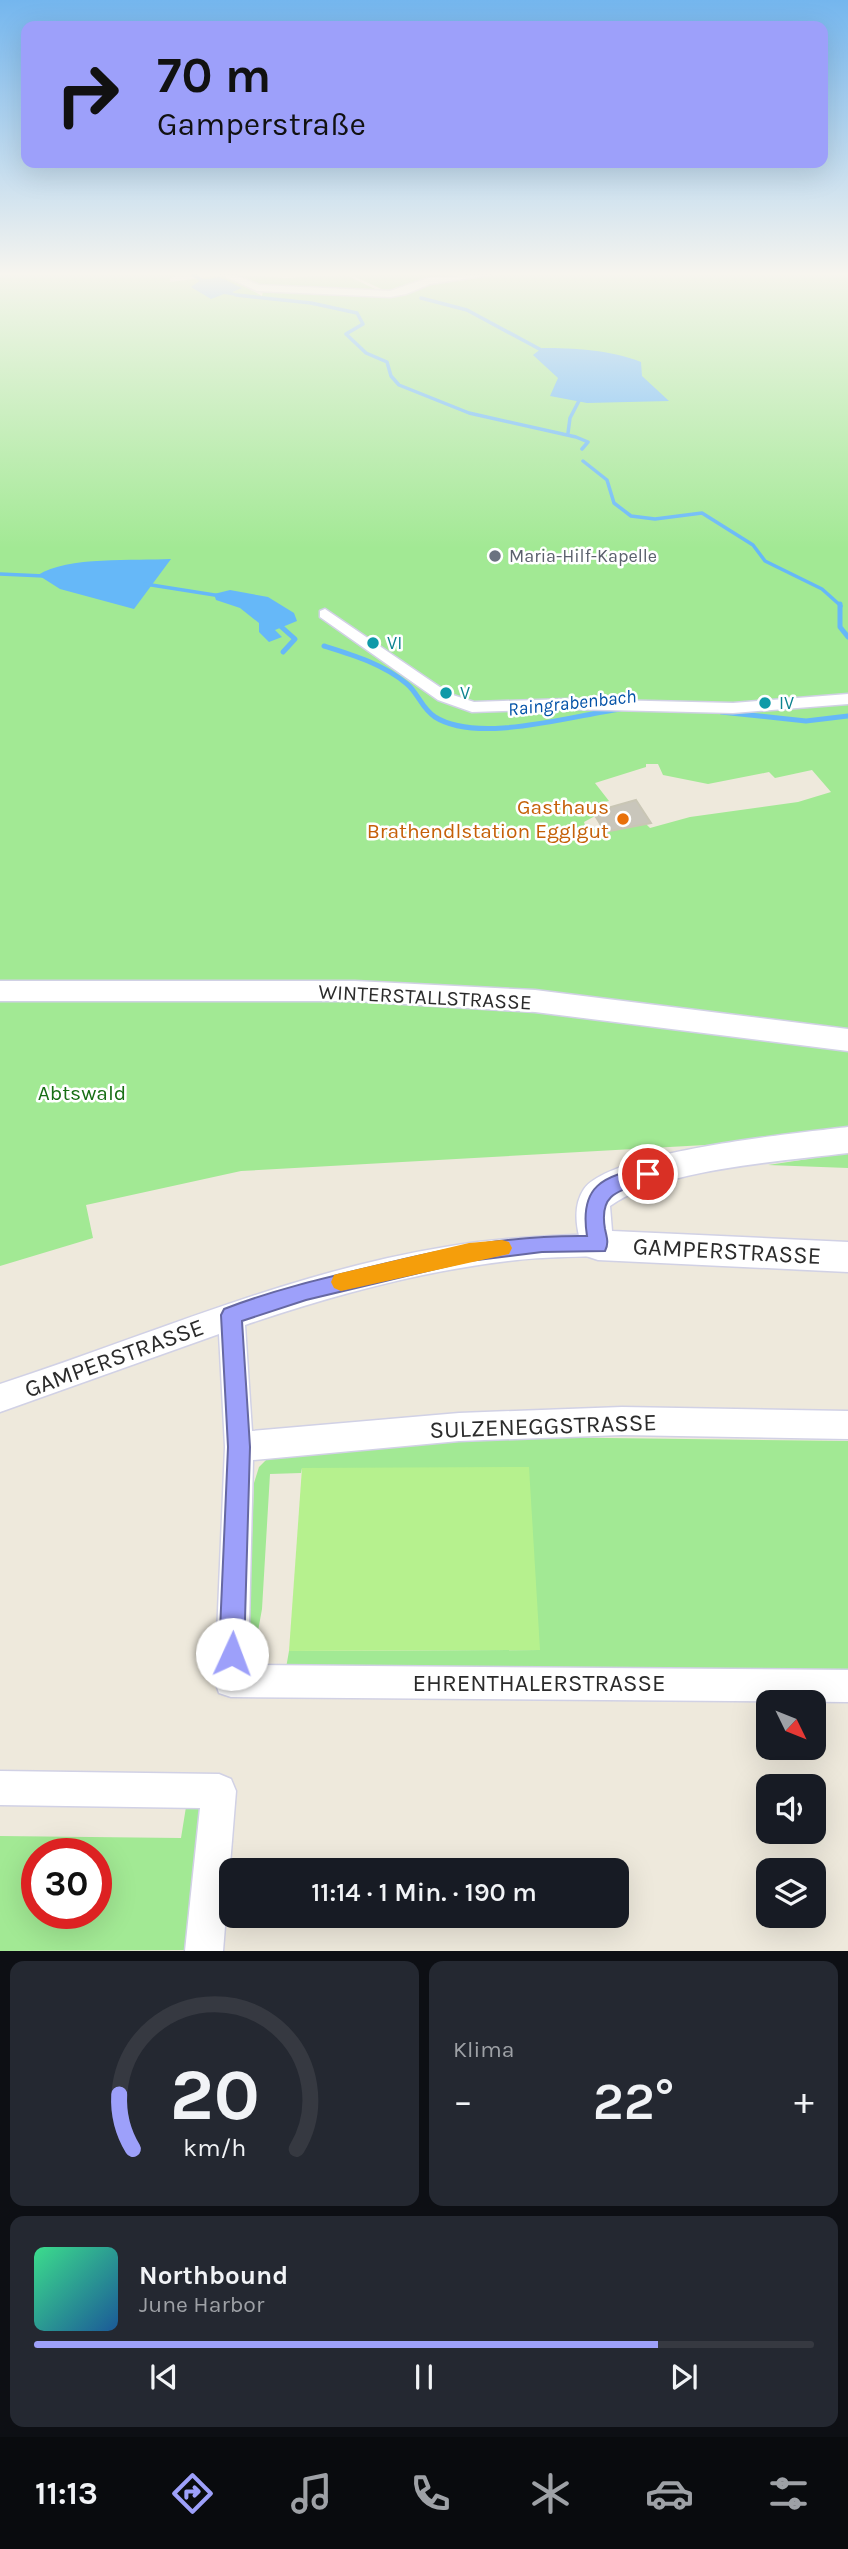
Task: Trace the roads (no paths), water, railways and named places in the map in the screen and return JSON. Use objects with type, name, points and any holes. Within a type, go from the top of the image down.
[{"type":"street","points":[[325,614],[449,701],[466,707],[566,704],[744,708],[848,699]]},
{"type":"street","name":"WINTERSTALLSTRASSE","points":[[0,991],[369,991],[534,1001],[848,1040]]},
{"type":"street","points":[[598,1245],[593,1211],[596,1198],[623,1180],[746,1154],[848,1140]]},
{"type":"street","name":"GAMPERSTRASSE","points":[[0,1398],[232,1315],[318,1288],[469,1252],[542,1244],[848,1257]]},
{"type":"street","points":[[232,1315],[239,1447]]},
{"type":"street","name":"SULZENEGGSTRASSE","points":[[239,1447],[458,1427],[622,1421],[848,1425]]},
{"type":"street","name":"EHRENTHALERSTRASSE","points":[[239,1447],[231,1681],[848,1686]]},
{"type":"street","points":[[0,1788],[219,1791],[204,1951]]},
{"type":"water","points":[[545,366],[641,366],[642,376],[669,401],[587,403],[550,396],[558,378]]},
{"type":"water","points":[[171,559],[134,609],[60,589],[38,575],[51,569],[83,562]]},
{"type":"water","points":[[230,590],[268,597],[294,613],[297,621],[275,630],[282,637],[269,642],[259,632],[259,623],[240,608],[216,600],[214,594]]},
{"type":"waterway","points":[[388,366],[391,376],[399,385],[469,413],[576,437],[588,442],[582,449]]},
{"type":"waterway","points":[[568,433],[570,418],[582,395]]},
{"type":"waterway","points":[[583,461],[607,480],[614,503],[631,516],[655,519],[702,513],[753,545],[765,561],[822,589],[840,605]]},
{"type":"waterway","name":"Raingrabenbach","points":[[0,574],[44,576]]},
{"type":"waterway","name":"Raingrabenbach","points":[[145,584],[221,596]]},
{"type":"waterway","points":[[840,605],[840,627],[848,637]]},
{"type":"waterway","points":[[277,623],[295,639],[283,652]]},
{"type":"waterway","name":"Raingrabenbach","points":[[324,646],[357,657],[398,677],[411,688],[431,714],[453,725],[475,728],[525,726],[620,709]]},
{"type":"waterway","name":"Raingrabenbach","points":[[721,712],[806,721],[848,716]]},
{"type":"place","name":"Maria-Hilf-Kapelle","points":[[495,556]]},
{"type":"place","name":"VI","points":[[373,643]]},
{"type":"place","name":"V","points":[[446,693]]},
{"type":"place","name":"IV","points":[[765,703]]},
{"type":"place","name":"Gasthaus Brathendlstation Egglgut","points":[[623,819]]},
{"type":"park label","name":"Abtswald","points":[[82,1093]]}]
